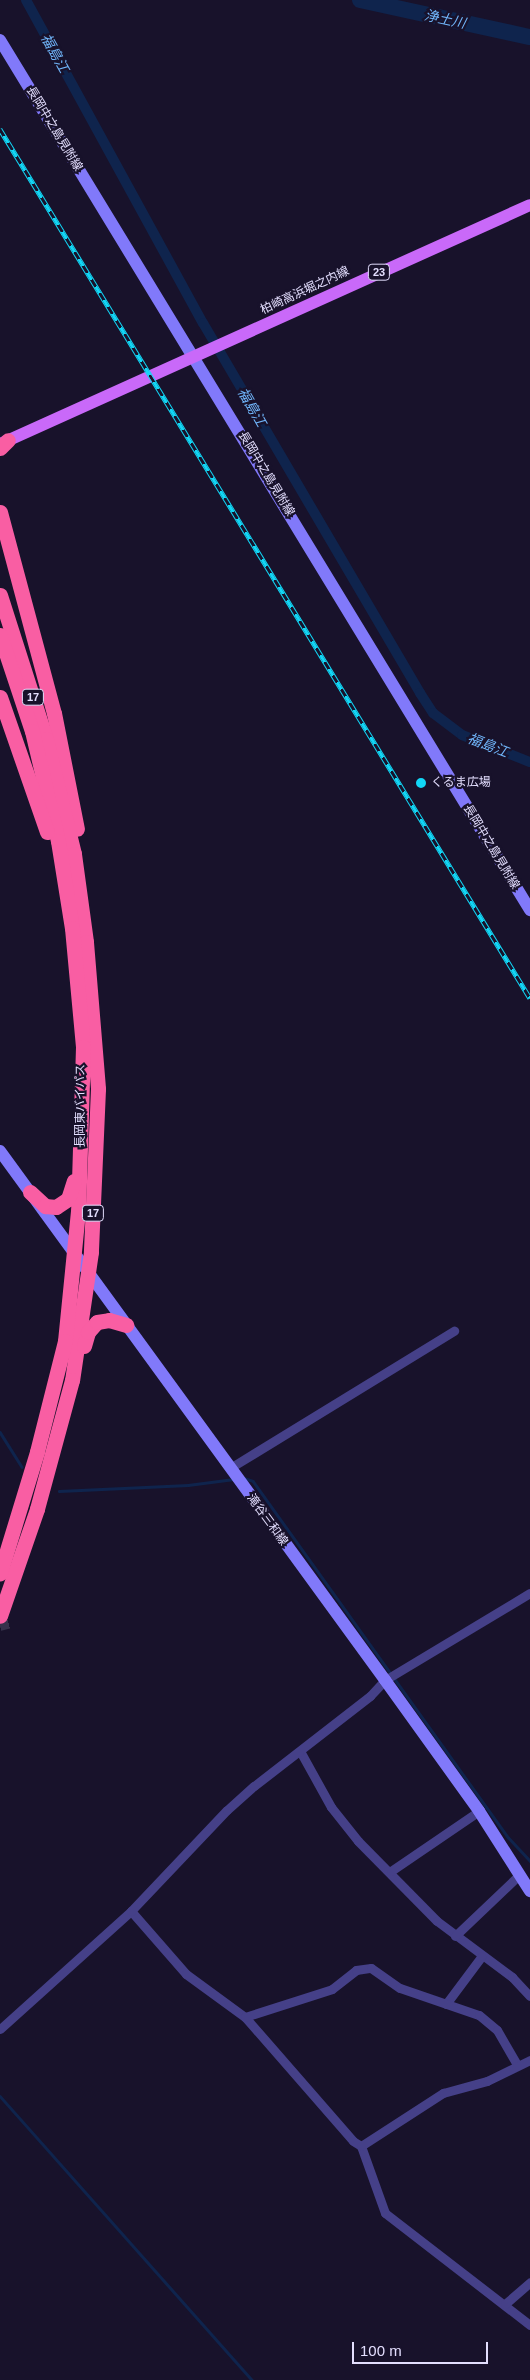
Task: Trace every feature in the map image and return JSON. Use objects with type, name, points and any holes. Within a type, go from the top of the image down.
[{"type":"highway","points":[[0,512],[54,713],[56,801]]},
{"type":"highway","name":"17","points":[[0,595],[28,678],[56,801]]},
{"type":"highway","name":"17","points":[[0,635],[56,801]]},
{"type":"highway","points":[[0,697],[56,801]]},
{"type":"highway","name":"長岡東バイパス","points":[[0,1573],[52,1398],[65,1341],[75,1255],[83,1047],[70,908],[56,801]]},
{"type":"highway","name":"長岡東バイパス","points":[[0,1616],[60,1427],[72,1380],[88,1273],[98,1089],[86,942],[83,871],[56,801]]},
{"type":"highway","points":[[30,1192],[45,1206],[56,1207],[68,1200],[74,1186],[77,1135],[72,928]]},
{"type":"highway","points":[[0,1616],[30,1546],[60,1452],[88,1332],[103,1320],[126,1324]]},
{"type":"main road","name":"長岡中之島見附線","points":[[0,40],[530,910]]},
{"type":"main road","name":"柏崎高浜堀之内線","points":[[193,357],[207,353],[530,205]]},
{"type":"main road","name":"23","points":[[3,444],[193,357]]},
{"type":"main road","name":"滝谷三和線","points":[[0,1151],[385,1680],[479,1812],[530,1891]]},
{"type":"street","points":[[230,1468],[454,1331]]},
{"type":"street","points":[[0,2029],[131,1911],[227,1810],[370,1696],[385,1680],[530,1593]]},
{"type":"street","points":[[300,1751],[331,1806],[358,1840],[391,1871],[426,1910],[455,1936],[512,1977],[530,1996]]},
{"type":"street","points":[[391,1871],[479,1812]]},
{"type":"street","points":[[455,1936],[519,1875]]},
{"type":"street","points":[[131,1911],[186,1974],[245,2018],[353,2141],[361,2146],[385,2213],[530,2325]]},
{"type":"street","points":[[446,2004],[481,1956]]},
{"type":"street","points":[[245,2018],[332,1989],[364,1967],[377,1969],[400,1988],[479,2015],[489,2022],[517,2064]]},
{"type":"street","points":[[361,2146],[443,2093],[487,2081],[517,2064],[530,2060]]},
{"type":"street","points":[[505,2304],[530,2282]]},
{"type":"waterway","name":"福島江","points":[[26,0],[203,323],[433,713],[462,735],[530,762]]},
{"type":"waterway","name":"浄土川","points":[[360,0],[530,37]]},
{"type":"waterway","points":[[0,1432],[22,1467]]},
{"type":"waterway","points":[[244,1478],[253,1481],[508,1837],[530,1861]]},
{"type":"waterway","points":[[59,1491],[188,1485],[234,1479]]},
{"type":"waterway","points":[[0,2096],[252,2380]]},
{"type":"tunnel","points":[[0,1626],[11,1623]]},
{"type":"railway","points":[[0,129],[530,998]]},
{"type":"place","name":"くるま広場","points":[[421,783]]}]
